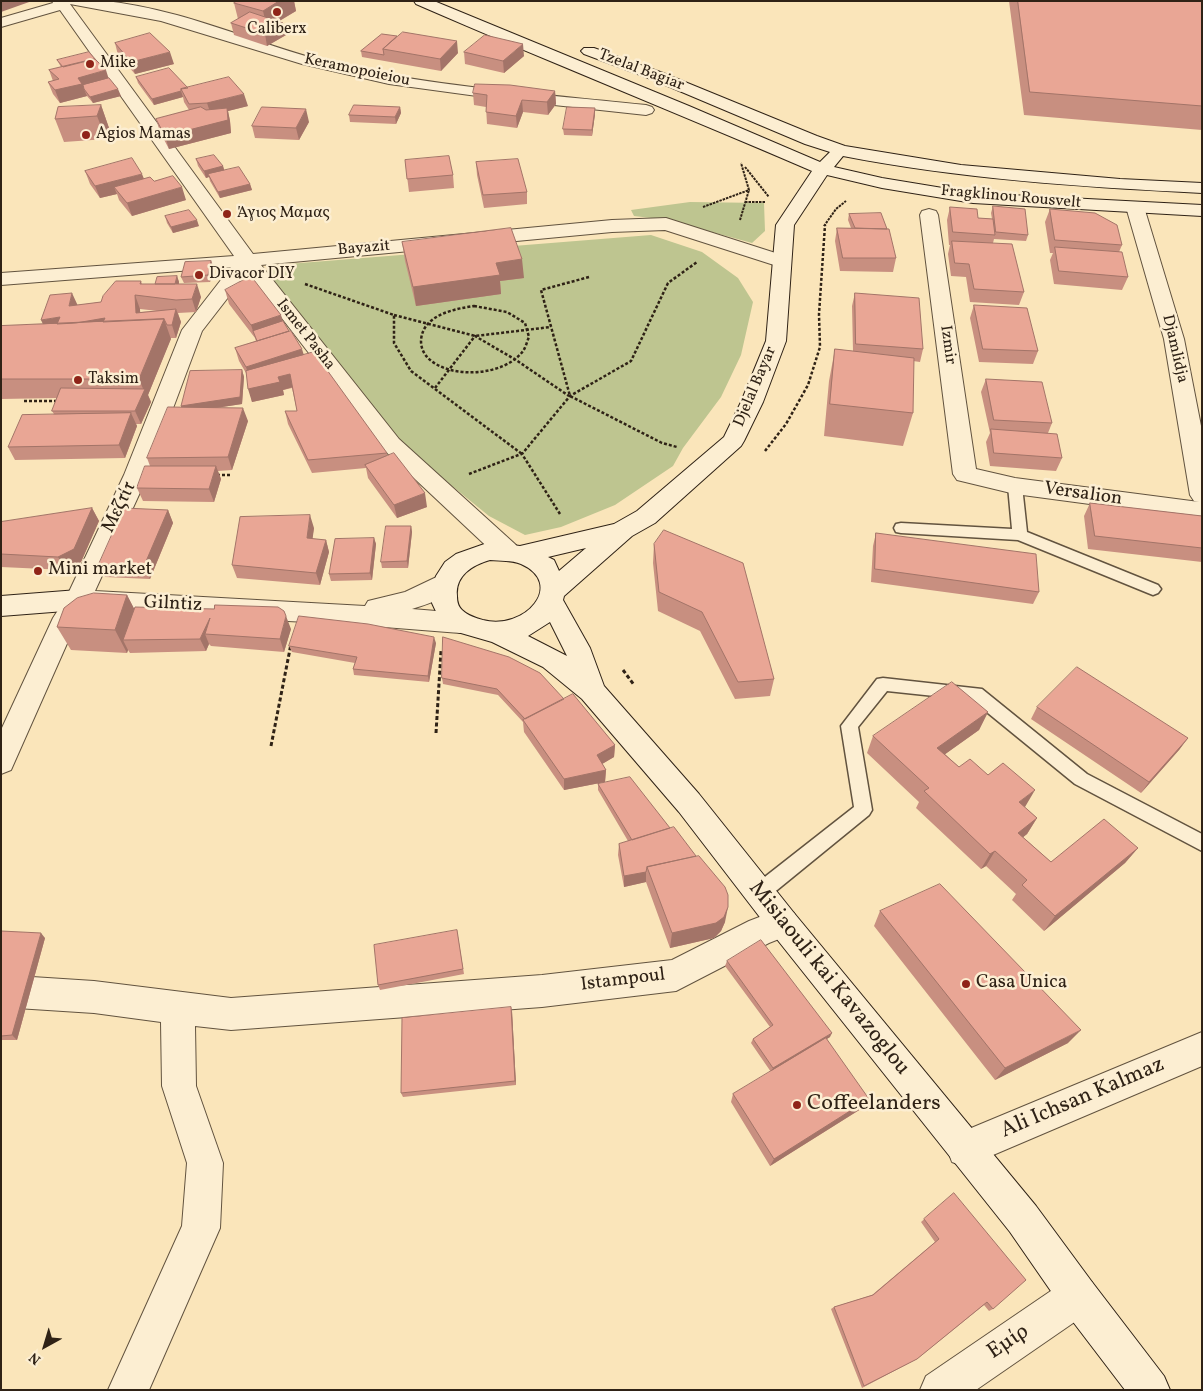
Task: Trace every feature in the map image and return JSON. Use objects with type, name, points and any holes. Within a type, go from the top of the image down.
[{"type":"street","points":[[1,23],[66,3]]},
{"type":"street","name":"Keramopoieiou","points":[[66,3],[136,11],[205,29],[312,63],[354,72],[427,85],[646,110]]},
{"type":"street","name":"Ismet Pasha","points":[[66,3],[77,22],[247,260],[391,444],[514,552]]},
{"type":"street","name":"Tzelal Bagiar","points":[[428,4],[544,37]]},
{"type":"street","name":"Tzelal Bagiar","points":[[428,4],[683,109],[822,169]]},
{"type":"street","points":[[205,29],[223,22]]},
{"type":"street","name":"Tzelal Bagiar","points":[[571,45],[657,76],[810,140],[841,150]]},
{"type":"street","name":"Djelal Bayar","points":[[553,596],[623,530],[646,517],[733,440],[752,402],[776,341],[785,224],[822,169],[841,150]]},
{"type":"street","name":"Fragklinou Rousvelt","points":[[841,150],[961,170],[1120,184],[1202,188]]},
{"type":"street","name":"Fragklinou Rousvelt","points":[[822,169],[882,183],[973,198],[1202,211]]},
{"type":"street","name":"Djamlidja","points":[[1134,207],[1174,339],[1202,495]]},
{"type":"street","name":"Izmir","points":[[929,215],[965,474]]},
{"type":"street","name":"Bayazit","points":[[1,278],[247,260],[612,226],[666,224],[781,261]]},
{"type":"street","name":"Μεζτίτ","points":[[1,762],[66,618],[78,600],[136,476],[192,330],[247,260]]},
{"type":"street","name":"Versalion","points":[[965,474],[1015,486],[1202,511]]},
{"type":"street","name":"Djelal Bayar","points":[[514,552],[623,530]]},
{"type":"street","points":[[490,551],[514,552],[535,559],[545,568],[552,577],[553,596],[544,614],[531,624],[515,631],[497,633],[478,631],[460,623],[449,613],[444,604],[443,592],[445,582],[451,571],[461,562],[474,556],[490,551]]},
{"type":"street","name":"Gilntiz","points":[[346,614],[414,600],[432,592],[445,582]]},
{"type":"street","name":"Misiaouli kai Kavazoglou","points":[[553,596],[577,648],[592,691]]},
{"type":"street","name":"Gilntiz","points":[[1,606],[78,600],[346,614],[460,623]]},
{"type":"street","name":"Misiaouli kai Kavazoglou","points":[[497,633],[552,660],[592,691],[689,803],[783,923],[1023,1219],[1078,1296],[1150,1390]]},
{"type":"street","name":"Istampoul","points":[[1,990],[94,997],[231,1014],[542,991],[676,975],[760,931],[783,923]]},
{"type":"street","points":[[128,1390],[201,1228],[205,1163],[180,1086],[178,1007]]},
{"type":"street","name":"Ali Ichsan Kalmaz","points":[[965,1149],[1202,1049]]},
{"type":"street","name":"Εμίρ","points":[[940,1390],[1078,1296]]},
{"type":"lane","points":[[1015,486],[1020,535]]},
{"type":"lane","points":[[900,528],[1020,535],[1153,589]]},
{"type":"lane","points":[[759,893],[863,810],[849,726],[883,684],[976,694],[1081,779],[1202,843]]},
{"type":"path","points":[[740,221],[745,202],[749,190],[741,163],[773,202],[745,202]]},
{"type":"path","points":[[666,224],[680,216],[749,190]]},
{"type":"path","points":[[761,454],[768,448],[786,424],[808,385],[820,347],[819,314],[824,226],[836,209],[848,198]]},
{"type":"path","points":[[467,475],[522,454],[570,396],[631,361],[668,283],[700,260]]},
{"type":"path","points":[[570,396],[541,290],[589,277]]},
{"type":"path","points":[[302,284],[394,315],[475,336],[516,360],[570,396],[662,443],[696,452],[733,440]]},
{"type":"path","points":[[474,306],[492,307],[508,312],[521,320],[528,330],[530,340],[525,350],[516,360],[502,367],[484,372],[449,370],[435,364],[424,355],[420,345],[420,334],[427,324],[440,315],[456,309],[474,306]]},
{"type":"path","points":[[394,315],[394,343],[411,371],[522,454],[564,521]]},
{"type":"path","points":[[435,388],[475,336],[551,327]]},
{"type":"path","points":[[24,401],[62,401]]},
{"type":"path","points":[[213,475],[232,475]]},
{"type":"path","points":[[271,746],[292,638]]},
{"type":"path","points":[[436,734],[441,642]]},
{"type":"green space","points":[[690,202],[764,203],[765,231],[752,243],[668,220],[634,216],[631,210]]},
{"type":"green space","points":[[651,235],[702,252],[738,278],[753,302],[741,355],[721,397],[683,448],[673,466],[615,505],[561,527],[525,535],[489,516],[394,439],[273,285],[267,272],[288,264]]},
{"type":"building","points":[[237,1],[279,1],[263,11],[234,3]]},
{"type":"building","points":[[1018,1],[1202,1],[1202,106],[1030,92]]},
{"type":"building","points":[[250,12],[283,23],[265,34],[231,23]]},
{"type":"building","points":[[403,32],[457,41],[440,59],[383,49]]},
{"type":"building","points":[[150,33],[170,52],[131,62],[115,43]]},
{"type":"building","points":[[382,34],[397,36],[383,49],[384,55],[361,51]]},
{"type":"building","points":[[485,35],[523,44],[503,61],[464,52]]},
{"type":"building","points":[[89,52],[96,60],[63,67],[57,60]]},
{"type":"building","points":[[95,59],[106,70],[78,78],[82,84],[55,90],[48,82],[59,79],[49,70]]},
{"type":"building","points":[[169,68],[188,88],[152,99],[136,77]]},
{"type":"building","points":[[229,77],[244,94],[207,103],[189,104],[181,89]]},
{"type":"building","points":[[109,78],[118,89],[90,97],[84,89],[83,85]]},
{"type":"building","points":[[475,84],[510,85],[555,91],[547,102],[522,100],[516,116],[486,112],[487,95],[473,93]]},
{"type":"building","points":[[101,105],[97,116],[55,119],[58,107]]},
{"type":"building","points":[[354,105],[400,107],[395,117],[349,115]]},
{"type":"building","points":[[201,107],[206,110],[227,108],[228,120],[165,136],[156,119]]},
{"type":"building","points":[[262,107],[306,109],[296,128],[252,126]]},
{"type":"building","points":[[567,107],[595,108],[592,130],[563,129]]},
{"type":"building","points":[[214,155],[223,166],[204,171],[196,159]]},
{"type":"building","points":[[449,156],[453,175],[407,179],[405,160]]},
{"type":"building","points":[[132,158],[142,174],[95,186],[85,171]]},
{"type":"building","points":[[518,159],[527,192],[483,195],[476,162]]},
{"type":"building","points":[[239,167],[250,184],[218,192],[208,174]]},
{"type":"building","points":[[173,176],[182,187],[127,203],[114,187],[150,177],[154,181]]},
{"type":"building","points":[[993,206],[1025,209],[1028,235],[996,232]]},
{"type":"building","points":[[950,207],[977,209],[978,218],[993,219],[995,235],[953,232]]},
{"type":"building","points":[[1050,209],[1095,213],[1117,225],[1122,245],[1055,240]]},
{"type":"building","points":[[189,210],[197,220],[171,227],[165,216]]},
{"type":"building","points":[[881,213],[887,229],[855,228],[849,214]]},
{"type":"building","points":[[511,228],[522,259],[496,263],[500,275],[413,287],[402,242]]},
{"type":"building","points":[[837,228],[889,229],[896,258],[843,258]]},
{"type":"building","points":[[952,241],[1012,244],[1024,292],[974,289],[969,264],[955,263]]},
{"type":"building","points":[[1055,247],[1122,252],[1128,277],[1059,271]]},
{"type":"building","points":[[211,261],[208,275],[181,277],[185,262]]},
{"type":"building","points":[[177,276],[175,284],[155,284],[157,277]]},
{"type":"building","points":[[251,276],[281,315],[251,325],[225,290]]},
{"type":"building","points":[[116,281],[141,281],[140,284],[197,284],[192,299],[176,300],[135,295],[136,313],[176,309],[172,325],[167,325],[164,319],[103,322],[105,318],[57,324],[60,317],[41,320],[50,295],[72,293],[69,306],[101,302],[103,296]]},
{"type":"building","points":[[855,293],[919,298],[923,349],[856,344]]},
{"type":"building","points":[[974,305],[1027,308],[1038,351],[983,349]]},
{"type":"building","points":[[164,319],[139,379],[1,379],[1,326]]},
{"type":"building","points":[[283,321],[289,331],[257,341],[253,331]]},
{"type":"building","points":[[291,331],[302,349],[246,367],[235,348]]},
{"type":"building","points":[[835,349],[914,358],[913,413],[830,404]]},
{"type":"building","points":[[314,352],[387,453],[308,460],[285,411],[297,411],[290,374],[278,377],[280,382],[248,389],[246,371]]},
{"type":"building","points":[[242,370],[240,397],[181,406],[190,371]]},
{"type":"building","points":[[986,379],[1042,382],[1052,423],[994,420]]},
{"type":"building","points":[[61,388],[145,389],[135,411],[52,411]]},
{"type":"building","points":[[168,407],[243,408],[228,457],[147,458]]},
{"type":"building","points":[[131,413],[119,445],[8,447],[22,415]]},
{"type":"building","points":[[991,429],[1057,434],[1062,458],[994,453]]},
{"type":"building","points":[[394,453],[425,493],[394,505],[365,465]]},
{"type":"building","points":[[145,466],[216,466],[209,489],[137,488]]},
{"type":"building","points":[[1090,503],[1202,516],[1202,548],[1095,536]]},
{"type":"building","points":[[92,508],[74,549],[58,557],[1,554],[1,522]]},
{"type":"building","points":[[124,508],[168,510],[144,566],[99,564]]},
{"type":"building","points":[[310,515],[307,538],[326,540],[316,573],[232,565],[240,517]]},
{"type":"building","points":[[386,526],[411,526],[407,561],[381,562]]},
{"type":"building","points":[[664,530],[743,563],[774,679],[738,682],[702,612],[659,592],[654,544]]},
{"type":"building","points":[[876,533],[1036,554],[1039,592],[875,569]]},
{"type":"building","points":[[374,538],[370,573],[329,574],[335,539]]},
{"type":"building","points":[[94,593],[127,595],[115,630],[57,627],[64,608],[77,598]]},
{"type":"building","points":[[215,605],[278,607],[284,611],[286,616],[280,639],[205,634],[210,618],[200,639],[123,640],[135,607],[214,609]]},
{"type":"building","points":[[299,616],[368,624],[434,637],[428,676],[353,669],[357,657],[289,646]]},
{"type":"building","points":[[443,637],[509,657],[540,673],[564,699],[525,719],[497,689],[442,678]]},
{"type":"building","points":[[1077,667],[1188,738],[1149,782],[1037,707]]},
{"type":"building","points":[[952,682],[988,712],[937,748],[959,767],[970,759],[988,775],[1003,763],[1035,790],[1019,802],[1037,818],[1018,833],[1051,862],[1104,819],[1138,848],[1055,916],[1022,885],[1027,880],[995,851],[990,854],[924,791],[929,788],[873,736]]},
{"type":"building","points":[[573,694],[615,745],[597,755],[606,770],[564,779],[523,720]]},
{"type":"building","points":[[630,777],[670,828],[632,840],[598,784]]},
{"type":"building","points":[[674,827],[696,856],[647,867],[646,872],[624,876],[619,844]]},
{"type":"building","points":[[699,856],[725,887],[728,895],[728,907],[724,917],[716,923],[672,933],[647,867]]},
{"type":"building","name":"Casa Unica","points":[[940,884],[1081,1030],[1005,1068],[880,911]]},
{"type":"building","points":[[457,930],[463,969],[378,985],[374,945]]},
{"type":"building","points":[[1,931],[41,933],[12,1035],[1,1036]]},
{"type":"building","points":[[761,940],[832,1033],[773,1068],[753,1039],[773,1025],[727,961]]},
{"type":"building","points":[[511,1007],[515,1081],[401,1093],[402,1018]]},
{"type":"building","name":"Coffeelanders","points":[[826,1038],[869,1099],[774,1159],[733,1094]]},
{"type":"building","points":[[954,1193],[1026,1280],[993,1309],[987,1302],[917,1359],[864,1386],[834,1307],[873,1295],[939,1239],[924,1219]]},
{"type":"place","name":"Caliberx","points":[[277,12]]},
{"type":"place","name":"Mike","points":[[90,64]]},
{"type":"place","name":"Agios Mamas","points":[[86,135]]},
{"type":"place","name":"Άγιος Μαμας","points":[[227,214]]},
{"type":"place","name":"Divacor DIY","points":[[199,275]]},
{"type":"place","name":"Taksim","points":[[78,380]]},
{"type":"place","name":"Mini market","points":[[38,571]]},
{"type":"place","name":"Casa Unica","points":[[966,984]]},
{"type":"place","name":"Coffeelanders","points":[[797,1105]]}]
